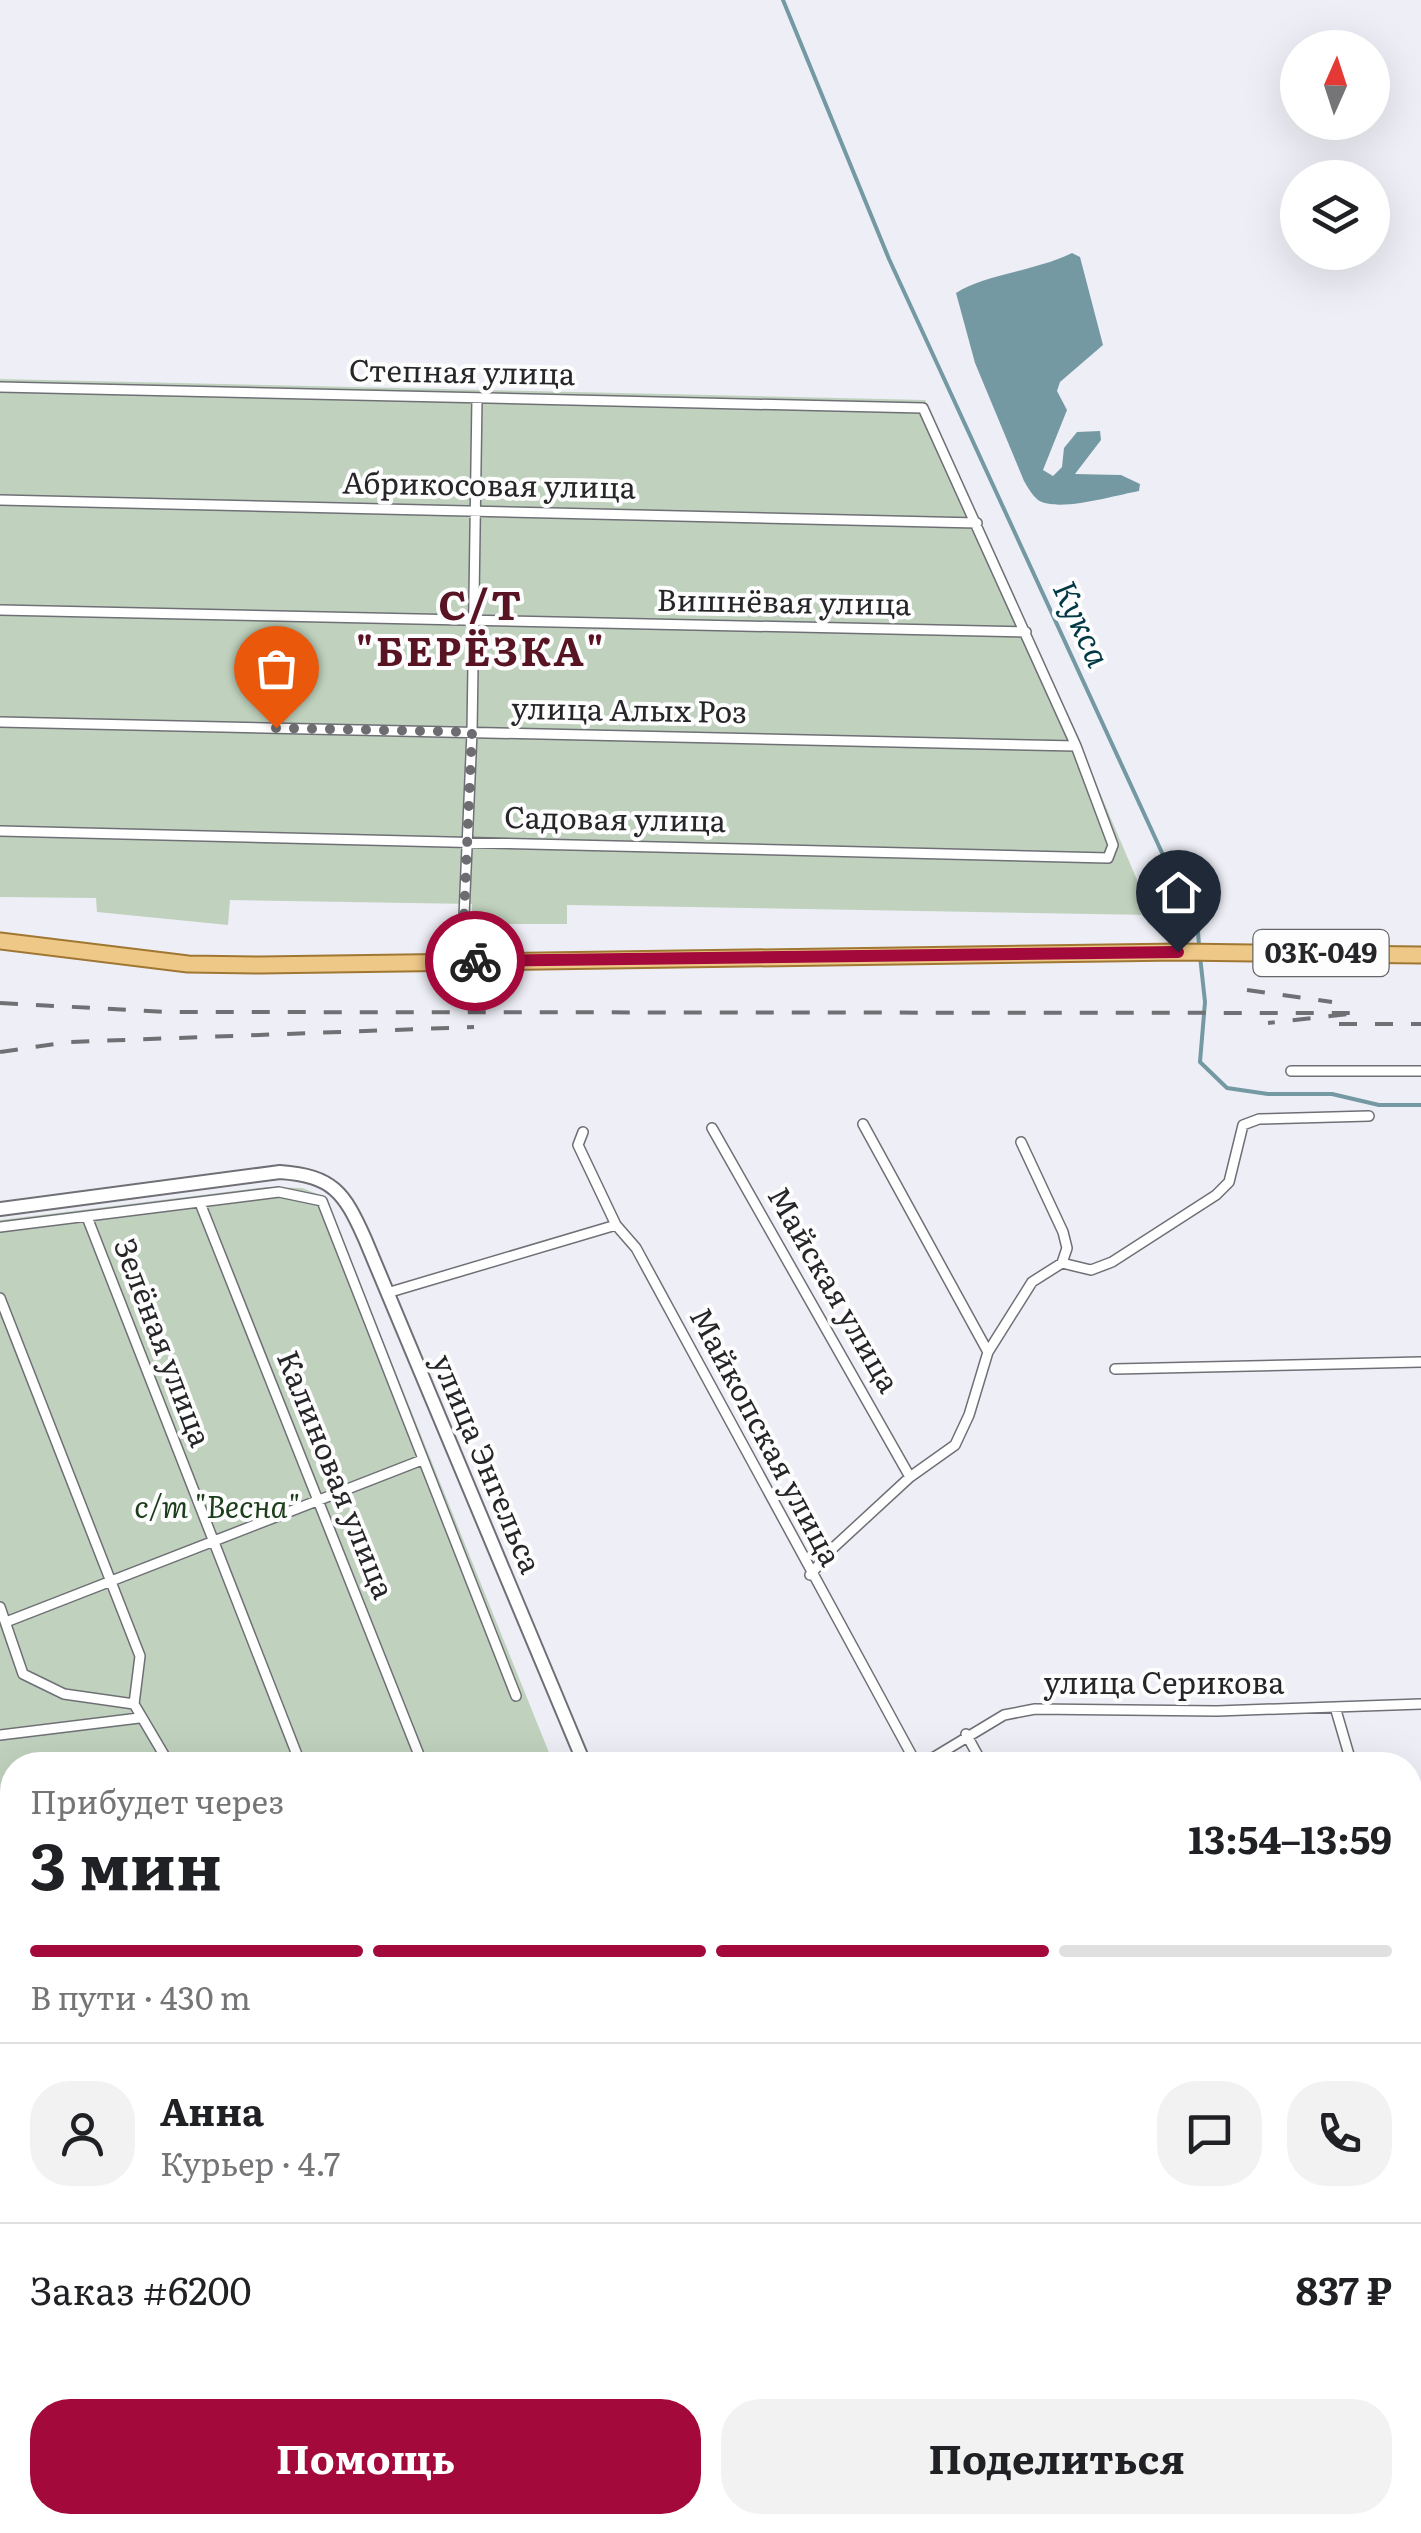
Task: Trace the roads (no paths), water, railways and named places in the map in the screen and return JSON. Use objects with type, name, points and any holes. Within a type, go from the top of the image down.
[{"type":"main road","name":"03К-049","points":[[0,941],[188,964],[1178,952],[1421,954]]},
{"type":"street","name":"Степная улица","points":[[0,388],[923,408],[977,522]]},
{"type":"street","points":[[462,962],[472,732],[477,398]]},
{"type":"street","name":"Абрикосовая улица","points":[[0,500],[977,522]]},
{"type":"street","points":[[977,522],[1076,746]]},
{"type":"street","name":"Вишнёвая улица","points":[[0,610],[1026,632]]},
{"type":"street","name":"улица Алых Роз","points":[[0,722],[1076,746]]},
{"type":"street","name":"Садовая улица","points":[[0,831],[1108,858],[1113,845],[1110,832],[1076,746]]},
{"type":"street","points":[[1292,1071],[1421,1071]]},
{"type":"street","points":[[1062,1263],[1091,1270],[1112,1262],[1216,1194],[1229,1182],[1243,1125],[1260,1119],[1368,1116]]},
{"type":"street","points":[[863,1124],[988,1352]]},
{"type":"street","name":"Майская улица","points":[[712,1128],[910,1477]]},
{"type":"street","name":"Майкопская улица","points":[[583,1132],[578,1145],[616,1226],[636,1248],[810,1575],[912,1752]]},
{"type":"street","points":[[810,1575],[833,1548],[910,1477],[955,1445],[988,1352],[1032,1282],[1062,1263],[1067,1248],[1063,1232],[1021,1142]]},
{"type":"street","name":"улица Энгельса","points":[[0,1209],[280,1172],[307,1174],[335,1186],[353,1212],[388,1293],[577,1752]]},
{"type":"street","points":[[0,1228],[279,1192],[322,1201],[516,1696]]},
{"type":"street","name":"Калиновая улица","points":[[200,1202],[418,1752]]},
{"type":"street","name":"Зелёная улица","points":[[87,1217],[295,1752]]},
{"type":"street","points":[[388,1293],[616,1226]]},
{"type":"street","points":[[0,1298],[140,1656],[134,1704],[161,1752]]},
{"type":"street","points":[[1115,1368],[1421,1362]]},
{"type":"street","points":[[6,1622],[422,1460]]},
{"type":"street","points":[[0,1607],[23,1674],[39,1685],[75,1696],[134,1704]]},
{"type":"street","name":"улица Серикова","points":[[939,1752],[1004,1714],[1035,1710],[1148,1712],[1421,1704]]},
{"type":"street","points":[[1335,1707],[1348,1752]]},
{"type":"street","points":[[0,1735],[139,1718]]},
{"type":"street","points":[[966,1734],[976,1752]]},
{"type":"water","points":[[1072,253],[1080,257],[1103,345],[1060,382],[1057,391],[1067,410],[1043,470],[1053,476],[1062,467],[1064,448],[1077,432],[1100,431],[1101,440],[1075,474],[1121,475],[1140,484],[1139,491],[1059,505],[1038,500],[1024,481],[975,363],[956,293],[981,281]]},
{"type":"waterway","name":"Кукса","points":[[783,0],[889,259],[1198,931],[1199,946]]},
{"type":"waterway","name":"Кукса","points":[[1200,956],[1205,1002],[1200,1062],[1227,1088],[1268,1094],[1332,1094],[1379,1105],[1421,1105]]},
{"type":"railway","points":[[1247,990],[1332,1002]]},
{"type":"railway","points":[[0,1003],[167,1012],[1357,1013],[1268,1023]]},
{"type":"railway","points":[[1339,1024],[1421,1024]]},
{"type":"railway","points":[[0,1052],[69,1042],[474,1027]]},
{"type":"district","name":"С/Т \"БЕРЁЗКА\"","points":[[481,629]]},
{"type":"park label","name":"с/т \"Весна\"","points":[[217,1508]]}]
